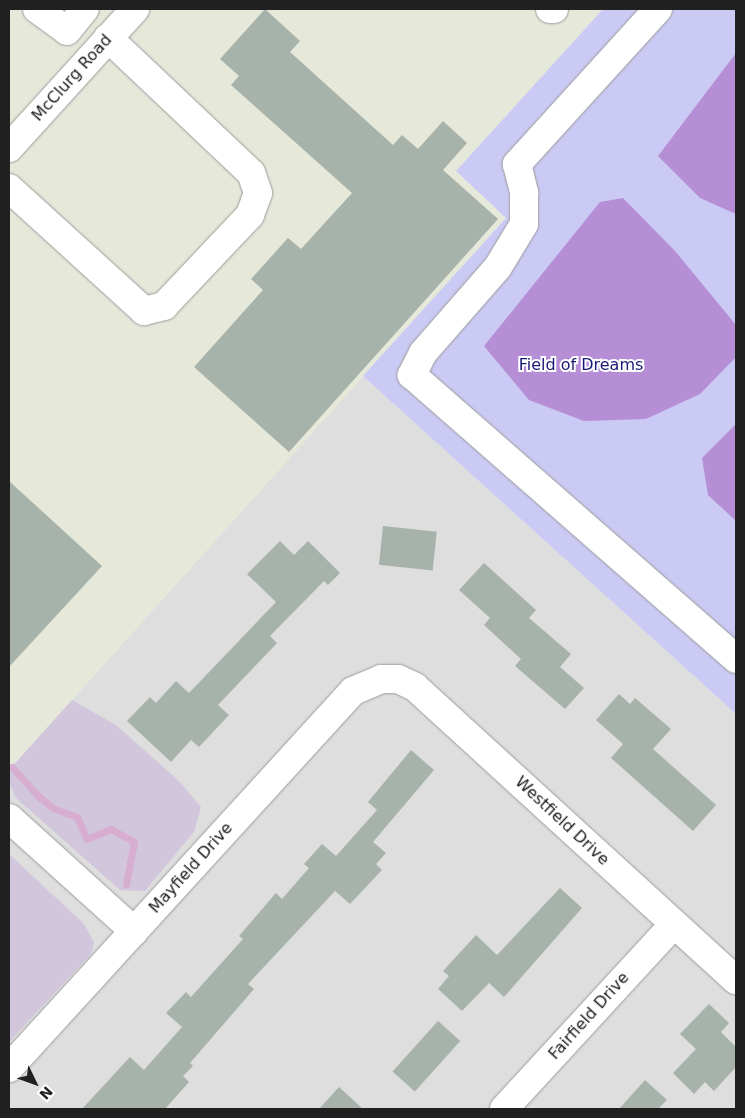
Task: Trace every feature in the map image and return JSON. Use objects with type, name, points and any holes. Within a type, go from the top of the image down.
[{"type":"street","points":[[37,9],[67,31],[85,9]]},
{"type":"street","name":"McClurg Road","points":[[9,148],[135,9]]},
{"type":"street","points":[[658,9],[517,164],[524,193],[524,224],[498,267],[423,353],[412,375],[736,659]]},
{"type":"street","points":[[9,188],[144,311],[164,306],[250,214],[258,193],[251,173],[108,38]]},
{"type":"street","name":"Westfield Drive","points":[[381,679],[398,679],[416,687],[736,980]]},
{"type":"street","name":"Mayfield Drive","points":[[9,1068],[352,691],[381,679]]},
{"type":"street","points":[[9,818],[134,931]]},
{"type":"street","name":"Fairfield Drive","points":[[504,1109],[674,924]]},
{"type":"shaded area","points":[[9,9],[603,9],[456,171],[506,218],[9,770]]},
{"type":"shaded area","points":[[363,376],[736,714],[736,1109],[9,1109],[9,770]]},
{"type":"shaded area","points":[[72,700],[116,725],[180,782],[201,807],[194,832],[145,891],[120,890],[16,798],[9,782],[9,770]]},
{"type":"shaded area","points":[[9,854],[83,923],[94,942],[91,954],[9,1042]]},
{"type":"green space","name":"Field of Dreams","points":[[603,9],[736,9],[736,714],[363,376],[506,218],[456,171]]},
{"type":"green space","points":[[736,53],[736,214],[700,198],[658,156]]},
{"type":"green space","points":[[623,198],[675,251],[736,325],[736,357],[700,394],[646,419],[584,421],[529,400],[484,346],[600,202]]},
{"type":"green space","points":[[736,424],[736,521],[708,495],[702,458]]},
{"type":"building","points":[[265,9],[300,41],[290,52],[393,145],[402,135],[418,149],[443,121],[467,143],[443,170],[498,219],[289,452],[194,367],[263,290],[251,279],[288,238],[301,249],[352,193],[231,85],[239,76],[220,59]]},
{"type":"building","points":[[9,481],[102,566],[9,667]]},
{"type":"building","points":[[383,526],[437,532],[433,570],[379,565]]},
{"type":"building","points":[[280,541],[294,555],[308,541],[340,573],[328,585],[324,581],[270,636],[277,643],[218,705],[229,715],[199,747],[191,740],[171,762],[127,721],[150,697],[156,703],[176,681],[189,693],[276,602],[247,574]]},
{"type":"building","points":[[484,563],[536,610],[529,618],[571,654],[560,667],[584,688],[565,709],[515,666],[521,659],[484,625],[490,618],[459,590]]},
{"type":"building","points":[[619,694],[630,704],[635,698],[671,729],[653,749],[716,805],[693,831],[611,758],[623,744],[596,720]]},
{"type":"building","points":[[411,750],[434,770],[373,842],[386,853],[376,864],[382,870],[350,904],[335,891],[248,984],[254,989],[190,1063],[193,1066],[183,1076],[189,1082],[165,1109],[82,1109],[130,1057],[144,1070],[182,1027],[166,1013],[186,992],[191,997],[243,939],[239,936],[276,893],[282,899],[309,868],[304,864],[322,844],[336,856],[377,810],[368,802]]},
{"type":"building","points":[[560,888],[582,908],[504,997],[489,983],[462,1011],[438,989],[449,976],[443,971],[476,935],[497,955]]},
{"type":"building","points":[[709,1004],[729,1023],[721,1032],[736,1047],[736,1067],[714,1091],[705,1082],[694,1094],[673,1073],[696,1049],[680,1034]]},
{"type":"building","points":[[438,1021],[460,1041],[415,1092],[392,1072]]},
{"type":"building","points":[[645,1080],[667,1100],[658,1109],[619,1109]]},
{"type":"building","points":[[339,1087],[363,1109],[319,1109]]},
{"type":"waterway","points":[[12,767],[38,796],[53,808],[77,817],[87,839],[111,829],[134,842],[126,884]]}]
